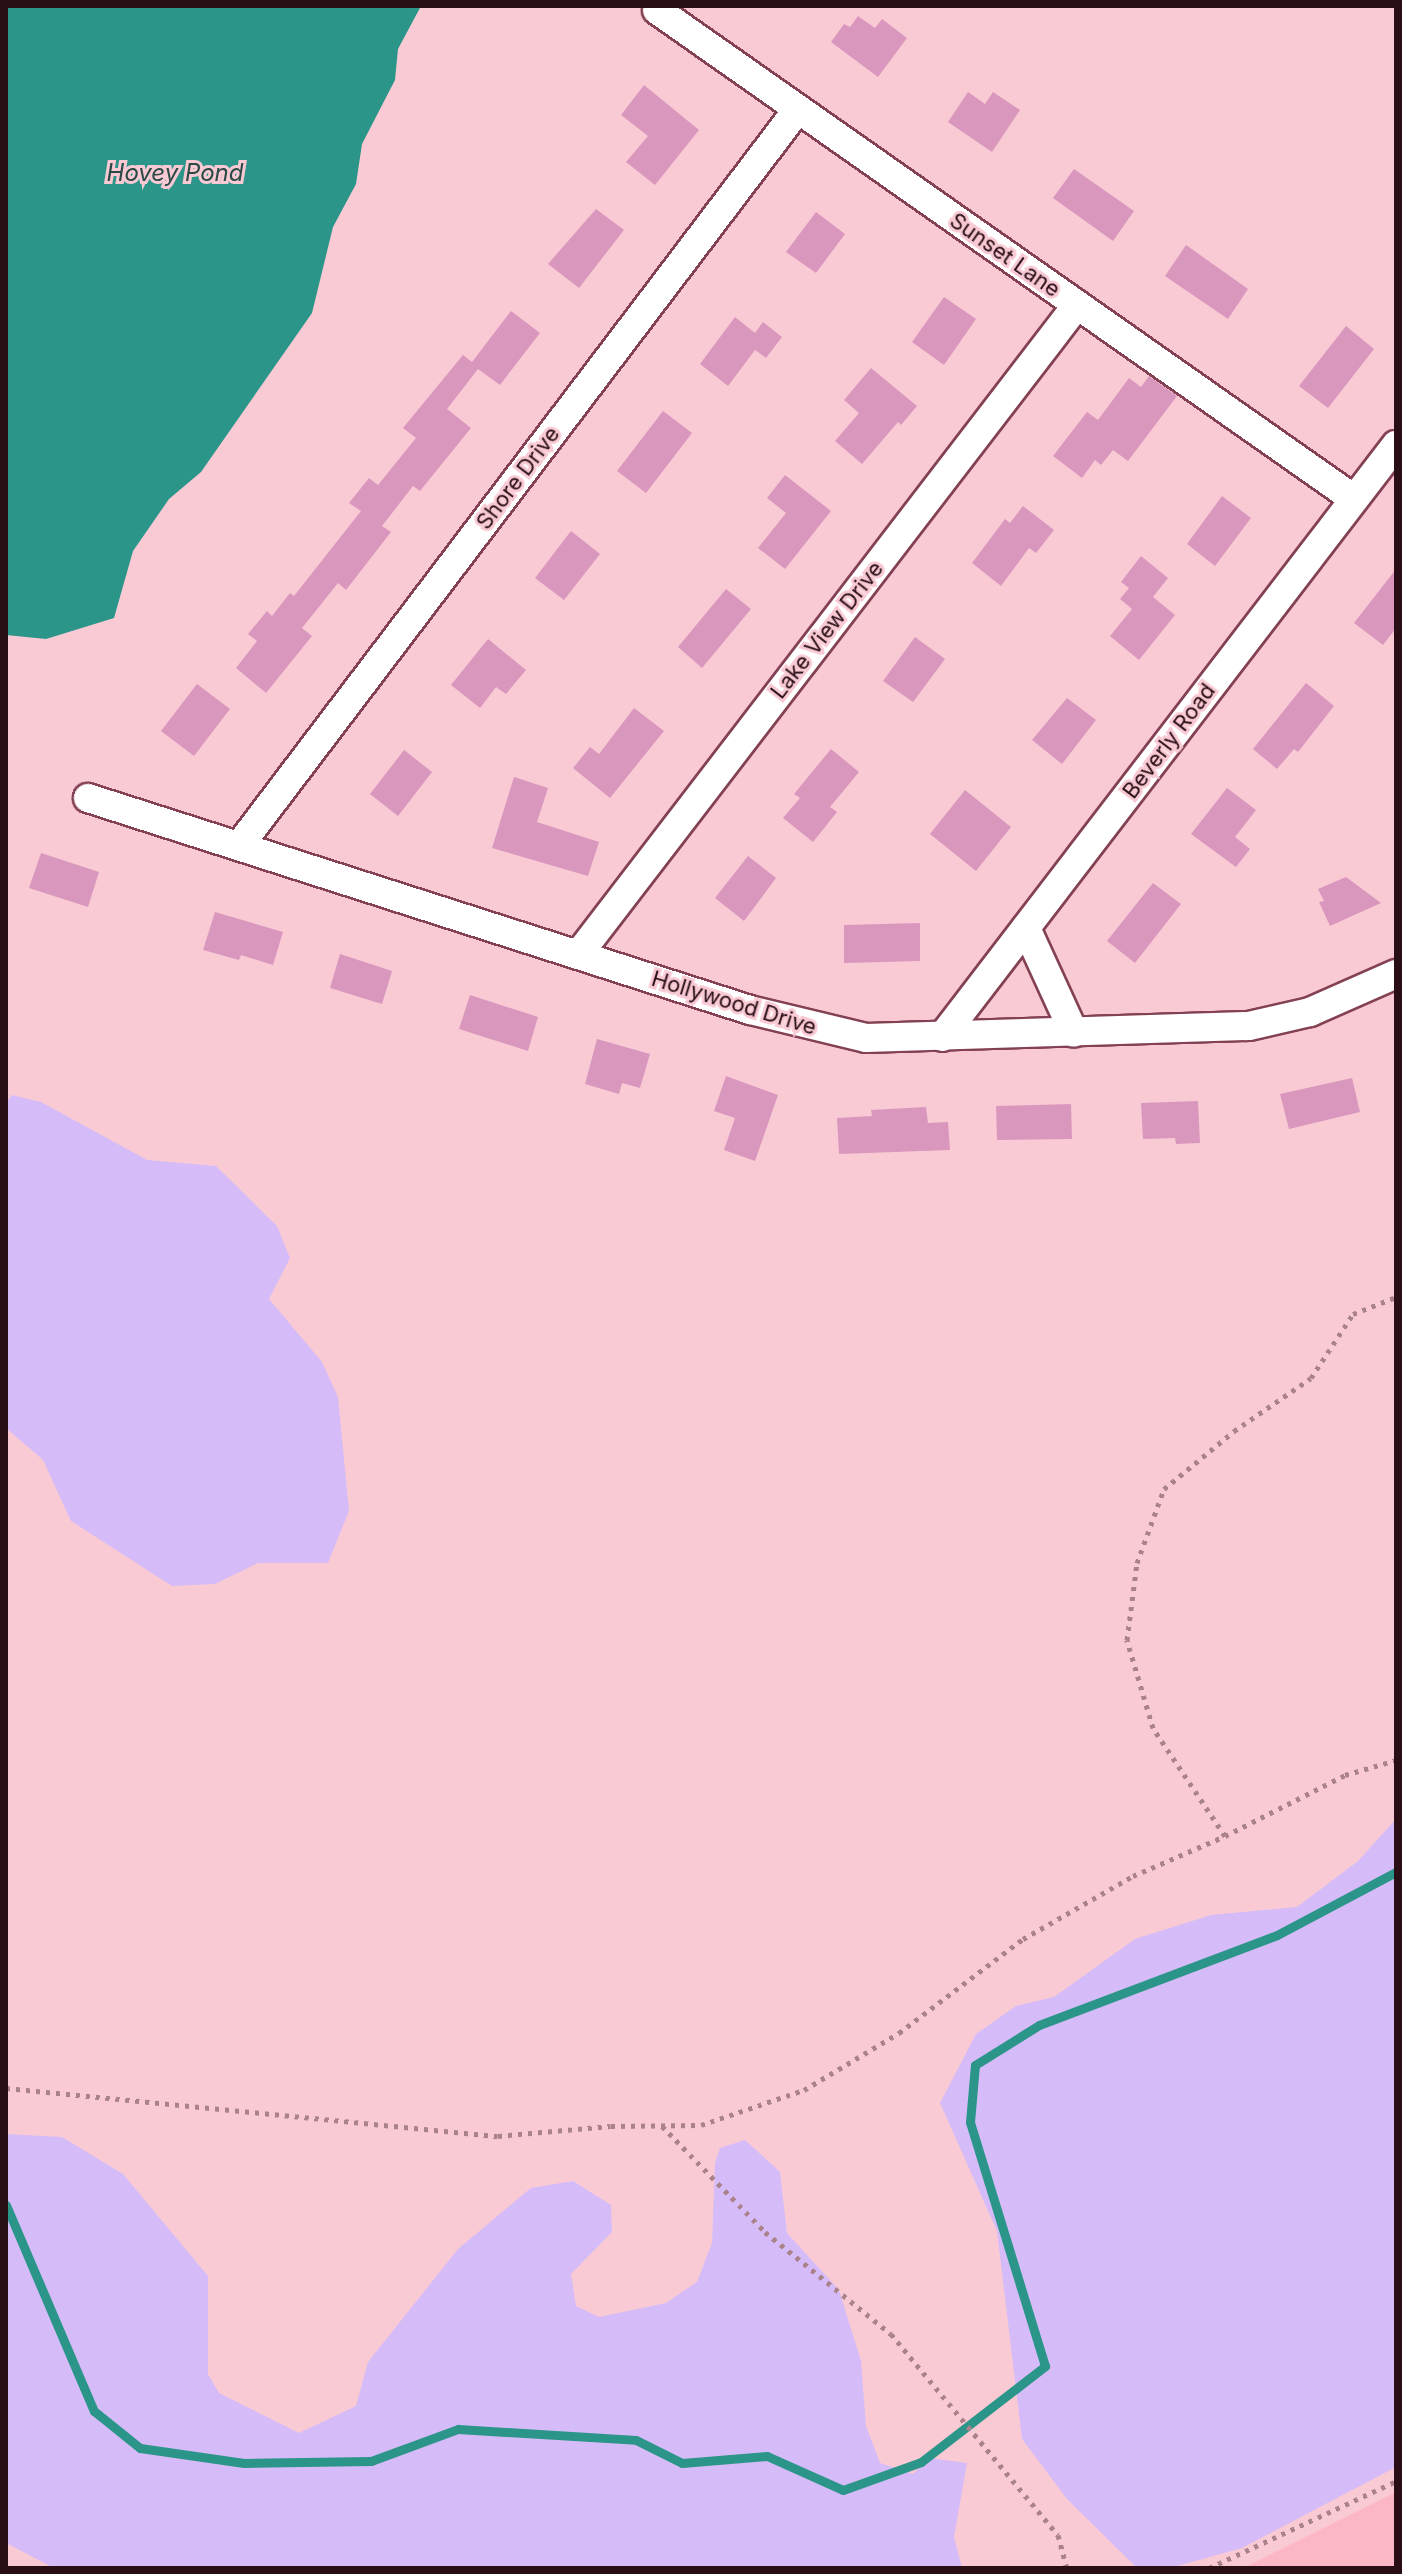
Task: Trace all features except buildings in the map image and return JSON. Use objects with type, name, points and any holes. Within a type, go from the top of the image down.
[{"type":"street","name":"Sunset Lane","points":[[657,10],[1354,499]]},
{"type":"street","name":"Shore Drive","points":[[239,846],[798,109]]},
{"type":"street","name":"Lake View Drive","points":[[578,955],[1077,305]]},
{"type":"street","name":"Beverly Road","points":[[942,1037],[1396,445]]},
{"type":"street","name":"Hollywood Drive","points":[[88,798],[821,1030],[866,1038],[1218,1028],[1279,1021],[1310,1012],[1396,974]]},
{"type":"street","points":[[1026,928],[1074,1033]]},
{"type":"path","points":[[1225,1836],[1153,1728],[1127,1640],[1137,1563],[1164,1489],[1234,1431],[1311,1378],[1353,1314],[1396,1297]]},
{"type":"path","points":[[6,2088],[498,2136],[701,2125],[804,2090],[899,2033],[1023,1939],[1133,1876],[1225,1836],[1345,1775],[1396,1760]]},
{"type":"path","points":[[662,2126],[765,2232],[891,2334],[1058,2535],[1067,2568]]},
{"type":"path","points":[[1209,2568],[1396,2481]]},
{"type":"shaded area","points":[[12,1095],[41,1102],[147,1160],[216,1166],[277,1226],[290,1258],[269,1299],[322,1362],[338,1397],[349,1511],[328,1563],[258,1563],[215,1584],[172,1586],[71,1521],[43,1460],[6,1428],[6,1103]]},
{"type":"shaded area","points":[[1396,1819],[1396,2467],[1242,2548],[1174,2567],[1137,2568],[1067,2499],[1022,2439],[997,2231],[940,2103],[976,2034],[1016,2006],[1054,1997],[1135,1939],[1211,1915],[1297,1907],[1358,1861]]},
{"type":"shaded area","points":[[6,2134],[62,2137],[123,2174],[208,2276],[208,2374],[219,2393],[299,2433],[356,2406],[368,2362],[458,2249],[531,2188],[573,2181],[611,2205],[612,2232],[571,2274],[576,2306],[599,2317],[666,2303],[697,2282],[712,2243],[715,2163],[720,2148],[745,2140],[780,2172],[787,2233],[839,2290],[861,2361],[866,2426],[880,2463],[913,2474],[930,2458],[967,2463],[954,2537],[962,2568],[50,2566],[6,2543]]},
{"type":"shaded area","points":[[1396,2492],[1396,2568],[1243,2568]]},
{"type":"water","name":"Hovey Pond","points":[[6,6],[421,6],[398,49],[395,80],[362,144],[356,184],[333,227],[312,313],[201,472],[169,499],[133,551],[114,618],[46,639],[6,635]]},
{"type":"waterway","points":[[6,2205],[94,2411],[140,2448],[244,2463],[371,2461],[458,2429],[636,2440],[682,2463],[767,2456],[843,2490],[921,2462],[1045,2366],[970,2122],[975,2065],[1039,2025],[1277,1935],[1396,1872]]}]
